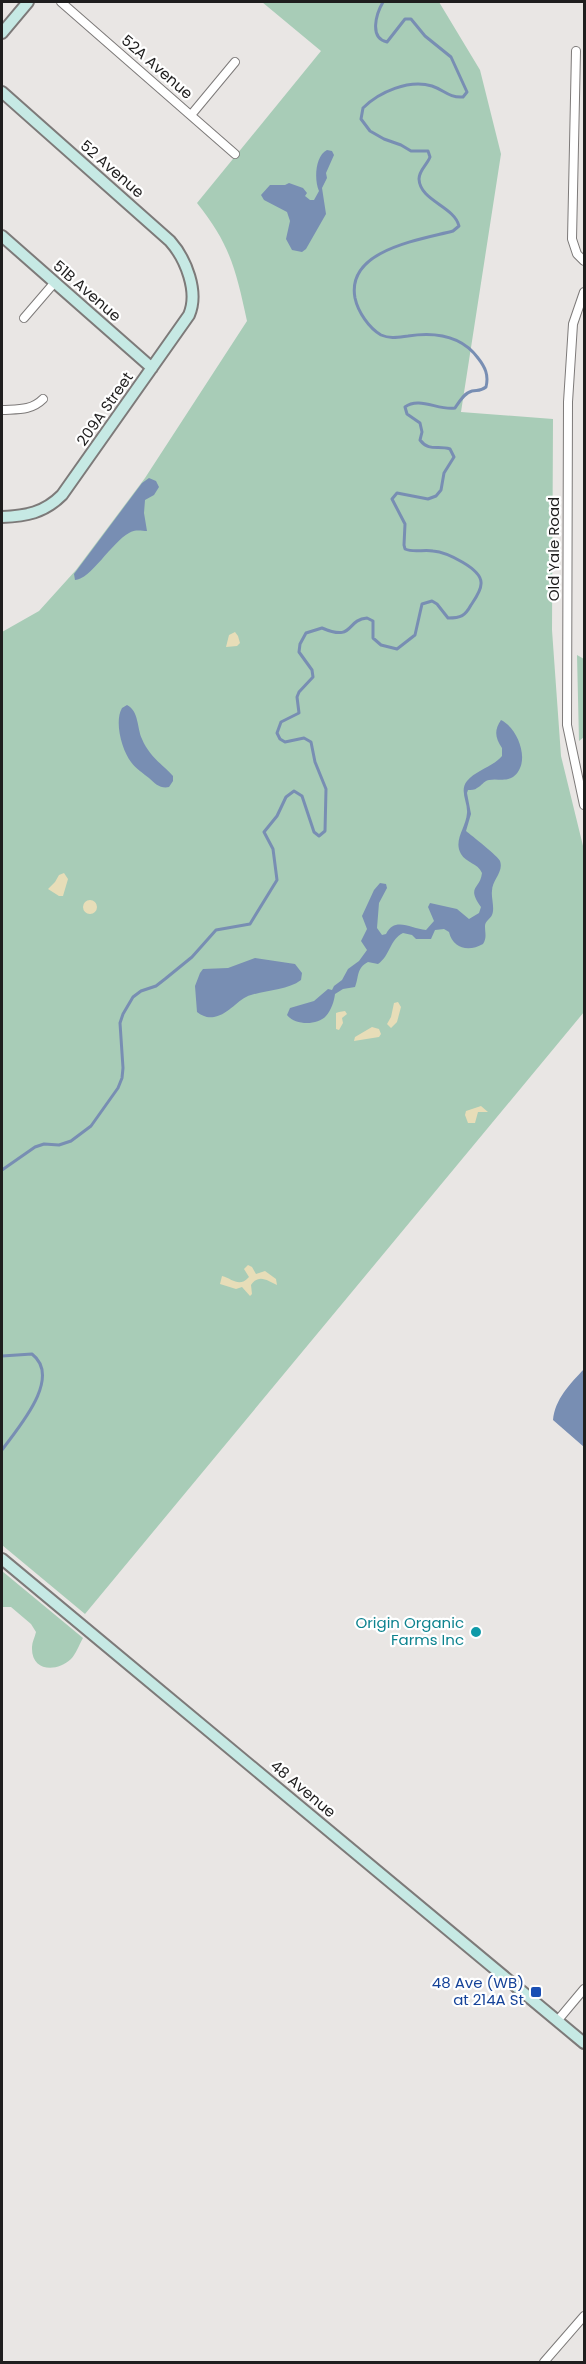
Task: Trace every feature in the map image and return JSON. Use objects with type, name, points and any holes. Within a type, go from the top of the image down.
[{"type":"main road","points":[[2,33],[28,2]]},
{"type":"main road","name":"52 Avenue","points":[[2,92],[170,242],[184,260],[189,278]]},
{"type":"main road","name":"51B Avenue","points":[[2,236],[152,368]]},
{"type":"main road","name":"209A Street","points":[[2,517],[27,515],[45,509],[55,503],[75,478],[192,308],[189,278]]},
{"type":"main road","name":"48 Avenue","points":[[2,1559],[585,2043]]},
{"type":"street","name":"52A Avenue","points":[[61,2],[235,154]]},
{"type":"street","points":[[576,51],[572,239],[577,254],[585,261]]},
{"type":"street","points":[[191,115],[235,62]]},
{"type":"street","points":[[24,318],[55,282]]},
{"type":"street","name":"Old Yale Road","points":[[585,292],[573,324],[568,402],[567,725],[585,805]]},
{"type":"street","points":[[2,410],[27,409],[43,399]]},
{"type":"street","points":[[558,2020],[585,1989]]},
{"type":"street","points":[[544,2362],[585,2316]]},
{"type":"green space","points":[[262,2],[439,2],[480,70],[501,154],[461,412],[553,419],[552,630],[561,756],[584,850],[584,1012],[85,1614],[2,1545],[2,632],[39,611],[76,570],[145,478],[247,321],[230,258],[217,232],[197,203],[321,51]]},
{"type":"green space","points":[[577,655],[584,659],[584,737],[579,741]]},
{"type":"green space","points":[[2,1571],[83,1638],[73,1657],[52,1668],[40,1665],[36,1661],[32,1643],[36,1632],[31,1624],[11,1607],[2,1607]]},
{"type":"sand","points":[[235,632],[240,643],[237,646],[226,647],[229,635]]},
{"type":"sand","points":[[64,873],[68,879],[63,896],[59,896],[48,889],[59,875]]},
{"type":"sand","points":[[87,900],[93,900],[97,907],[93,914],[87,914],[83,910],[83,904]]},
{"type":"sand","points":[[398,1002],[401,1007],[397,1022],[391,1028],[387,1024],[394,1003]]},
{"type":"sand","points":[[345,1011],[347,1014],[342,1018],[343,1023],[339,1030],[336,1029],[336,1013]]},
{"type":"sand","points":[[372,1027],[379,1029],[381,1034],[379,1037],[354,1041],[355,1037]]},
{"type":"sand","points":[[481,1106],[488,1112],[478,1112],[475,1123],[468,1123],[466,1111]]},
{"type":"sand","points":[[248,1265],[256,1274],[265,1271],[276,1279],[277,1285],[264,1279],[257,1279],[251,1285],[252,1294],[250,1296],[242,1287],[236,1289],[220,1284],[222,1276],[236,1282],[245,1280],[249,1277],[244,1269]]},
{"type":"water","points":[[327,150],[332,151],[334,155],[322,188],[326,214],[306,249],[302,252],[292,250],[286,239],[290,221],[287,212],[264,200],[261,195],[270,185],[289,183],[303,188],[307,193],[305,196],[314,200],[319,191],[316,175],[318,163]]},
{"type":"water","points":[[149,478],[156,481],[159,487],[154,495],[145,500],[144,513],[147,531],[129,533],[94,568],[75,580],[74,574],[142,483]]},
{"type":"water","points":[[127,705],[136,715],[140,735],[148,750],[173,776],[169,787],[156,784],[135,767],[128,757],[119,728],[122,708]]},
{"type":"water","points":[[501,720],[513,730],[520,746],[522,763],[519,771],[513,777],[504,780],[487,781],[475,789],[468,790],[467,793],[471,814],[466,831],[495,855],[501,865],[493,887],[493,912],[485,924],[483,944],[472,948],[462,947],[454,942],[449,932],[444,929],[435,930],[431,939],[416,939],[412,935],[403,933],[395,939],[382,961],[378,964],[368,962],[361,967],[355,987],[343,989],[335,994],[331,1009],[326,1016],[312,1023],[295,1021],[290,1018],[287,1015],[290,1008],[314,1001],[328,989],[332,990],[367,950],[361,941],[367,929],[362,916],[374,890],[380,883],[386,884],[387,888],[379,903],[377,928],[382,935],[399,925],[426,930],[434,921],[428,907],[430,903],[457,909],[469,919],[479,913],[481,907],[474,891],[482,873],[478,867],[463,857],[458,844],[467,813],[464,789],[471,777],[502,756],[502,748],[496,734]]},
{"type":"water","points":[[255,958],[295,964],[302,973],[301,980],[284,988],[246,997],[229,1010],[214,1017],[203,1016],[197,1012],[195,986],[203,969],[228,968]]},
{"type":"water","points":[[584,1369],[584,1447],[553,1420],[560,1399]]},
{"type":"waterway","points":[[2,1170],[35,1147],[44,1144],[59,1145],[71,1141],[91,1126],[118,1088],[122,1078],[120,1023],[133,997],[165,979],[192,957],[216,930],[250,924],[277,880],[273,849],[264,832],[277,816],[286,797],[294,791],[302,796],[314,832],[319,836],[325,831],[326,789],[315,762],[311,742],[304,738],[285,742],[277,733],[281,722],[299,713],[297,697],[313,677],[312,670],[299,652],[300,644],[306,633],[322,628],[333,632],[345,632],[355,622],[367,618],[373,621],[373,638],[381,645],[397,649],[415,635],[422,604],[432,601],[448,618],[459,617],[467,612],[480,589],[480,578],[463,562],[439,552],[405,549],[405,524],[392,499],[397,493],[428,499],[436,496],[441,490],[444,473],[454,457],[450,449],[423,444],[420,440],[422,432],[420,423],[407,414],[405,407],[423,403],[442,408],[455,408],[467,394],[486,387],[487,375],[484,368],[464,344],[446,337],[381,335],[365,319],[355,298],[355,282],[362,269],[373,258],[405,243],[453,231],[459,226],[451,213],[425,193],[421,187],[419,176],[430,157],[428,151],[411,151],[384,139],[370,131],[361,119],[363,108],[377,97],[395,88],[423,84],[458,97],[463,97],[467,92],[451,57],[425,36],[411,19],[405,19],[387,42],[381,40],[376,31],[376,25],[383,2]]},
{"type":"waterway","points":[[2,1356],[32,1354],[40,1364],[42,1376],[34,1403],[2,1450]]},
{"type":"place","name":"Origin Organic Farms Inc","points":[[476,1632]]},
{"type":"place","name":"48 Ave (WB) at 214A St","points":[[536,1992]]}]
